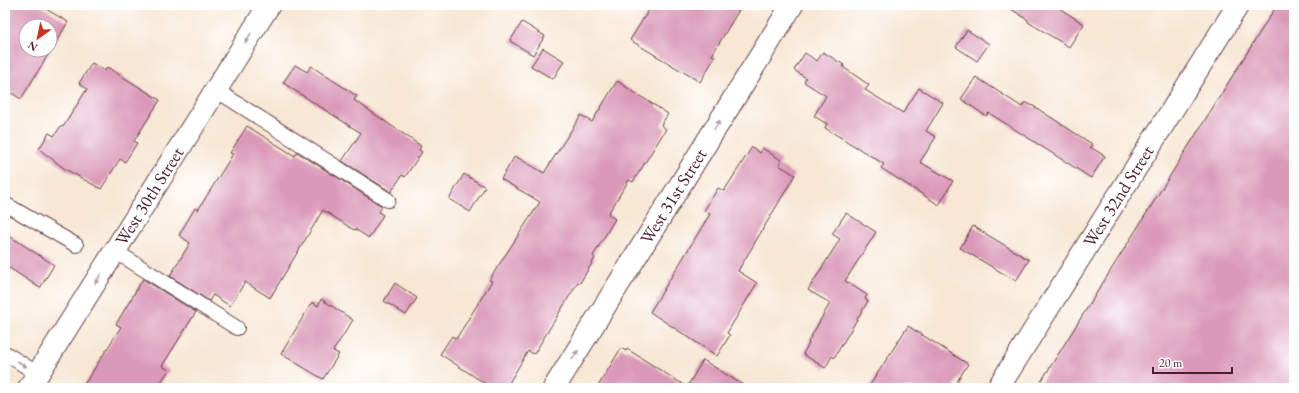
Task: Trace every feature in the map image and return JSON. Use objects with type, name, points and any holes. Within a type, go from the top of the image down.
[{"type":"street","name":"West 30th Street","points":[[34,381],[269,5]]},
{"type":"street","name":"West 31st Street","points":[[554,388],[792,5]]},
{"type":"street","name":"West 32nd Street","points":[[998,388],[1238,5]]},
{"type":"lane","points":[[216,90],[388,200]]},
{"type":"lane","points":[[5,204],[76,246]]},
{"type":"lane","points":[[115,251],[237,328]]},
{"type":"lane","points":[[5,353],[34,381]]},
{"type":"building","points":[[5,5],[39,5],[68,22],[58,38],[58,18],[18,18],[18,58],[46,58],[21,99],[5,89]]},
{"type":"building","points":[[652,5],[742,5],[712,55],[715,57],[700,82],[630,40]]},
{"type":"building","points":[[1005,5],[1054,5],[1084,24],[1069,47],[1028,22],[1028,20]]},
{"type":"building","points":[[1277,5],[1294,5],[1294,388],[1037,388]]},
{"type":"building","points":[[522,22],[545,36],[533,55],[510,41]]},
{"type":"building","points":[[967,30],[989,44],[977,61],[956,47]]},
{"type":"building","points":[[543,48],[564,61],[553,79],[531,66]]},
{"type":"building","points":[[823,52],[844,65],[843,67],[869,85],[865,90],[903,113],[919,88],[943,103],[926,131],[936,137],[920,162],[953,181],[939,205],[881,168],[884,164],[825,128],[827,124],[814,116],[826,96],[804,82],[806,78],[794,70],[805,53],[817,61]]},
{"type":"building","points":[[92,63],[105,71],[107,67],[160,100],[134,141],[137,143],[125,162],[120,159],[101,189],[65,169],[39,149],[49,133],[54,136],[61,126],[63,127],[87,89],[79,83]]},
{"type":"building","points":[[295,65],[307,72],[311,66],[357,96],[354,100],[421,146],[419,150],[422,152],[405,177],[402,175],[391,192],[342,161],[361,133],[283,83]]},
{"type":"building","points":[[976,77],[1022,107],[1025,102],[1035,107],[1092,144],[1090,147],[1105,156],[1091,178],[989,113],[986,116],[961,99]]},
{"type":"building","points":[[617,81],[668,114],[661,125],[666,129],[633,182],[629,180],[608,214],[615,219],[593,256],[595,258],[580,283],[578,282],[534,354],[528,351],[506,388],[492,388],[440,354],[452,336],[456,339],[492,281],[489,280],[540,202],[501,179],[515,156],[544,173],[581,115],[592,122]]},
{"type":"building","points":[[247,126],[295,156],[297,152],[382,206],[379,212],[383,215],[369,238],[323,210],[270,298],[245,282],[230,306],[213,295],[209,301],[170,276],[190,243],[179,235],[195,208],[198,210],[233,154],[230,153]]},
{"type":"building","points":[[752,147],[760,153],[762,148],[781,160],[779,165],[795,175],[738,271],[757,283],[727,333],[730,335],[717,356],[650,312],[710,214],[704,211],[718,188],[724,191]]},
{"type":"building","points":[[464,174],[485,187],[470,212],[449,199]]},
{"type":"building","points":[[846,213],[876,232],[845,281],[867,295],[865,299],[868,301],[834,358],[832,356],[825,368],[803,354],[830,303],[808,290],[840,239],[832,234]]},
{"type":"building","points":[[973,226],[1029,260],[1016,281],[960,248]]},
{"type":"building","points":[[5,233],[54,265],[40,288],[5,265]]},
{"type":"building","points":[[143,279],[196,312],[162,366],[169,370],[157,388],[82,388],[121,327],[116,324]]},
{"type":"building","points":[[395,283],[417,298],[406,315],[384,301]]},
{"type":"building","points":[[321,299],[353,320],[333,351],[339,354],[323,379],[281,354],[312,302],[318,306]]},
{"type":"building","points":[[908,326],[968,364],[953,388],[868,388]]},
{"type":"building","points":[[621,348],[626,351],[627,349],[687,387],[703,360],[748,388],[597,388]]}]
